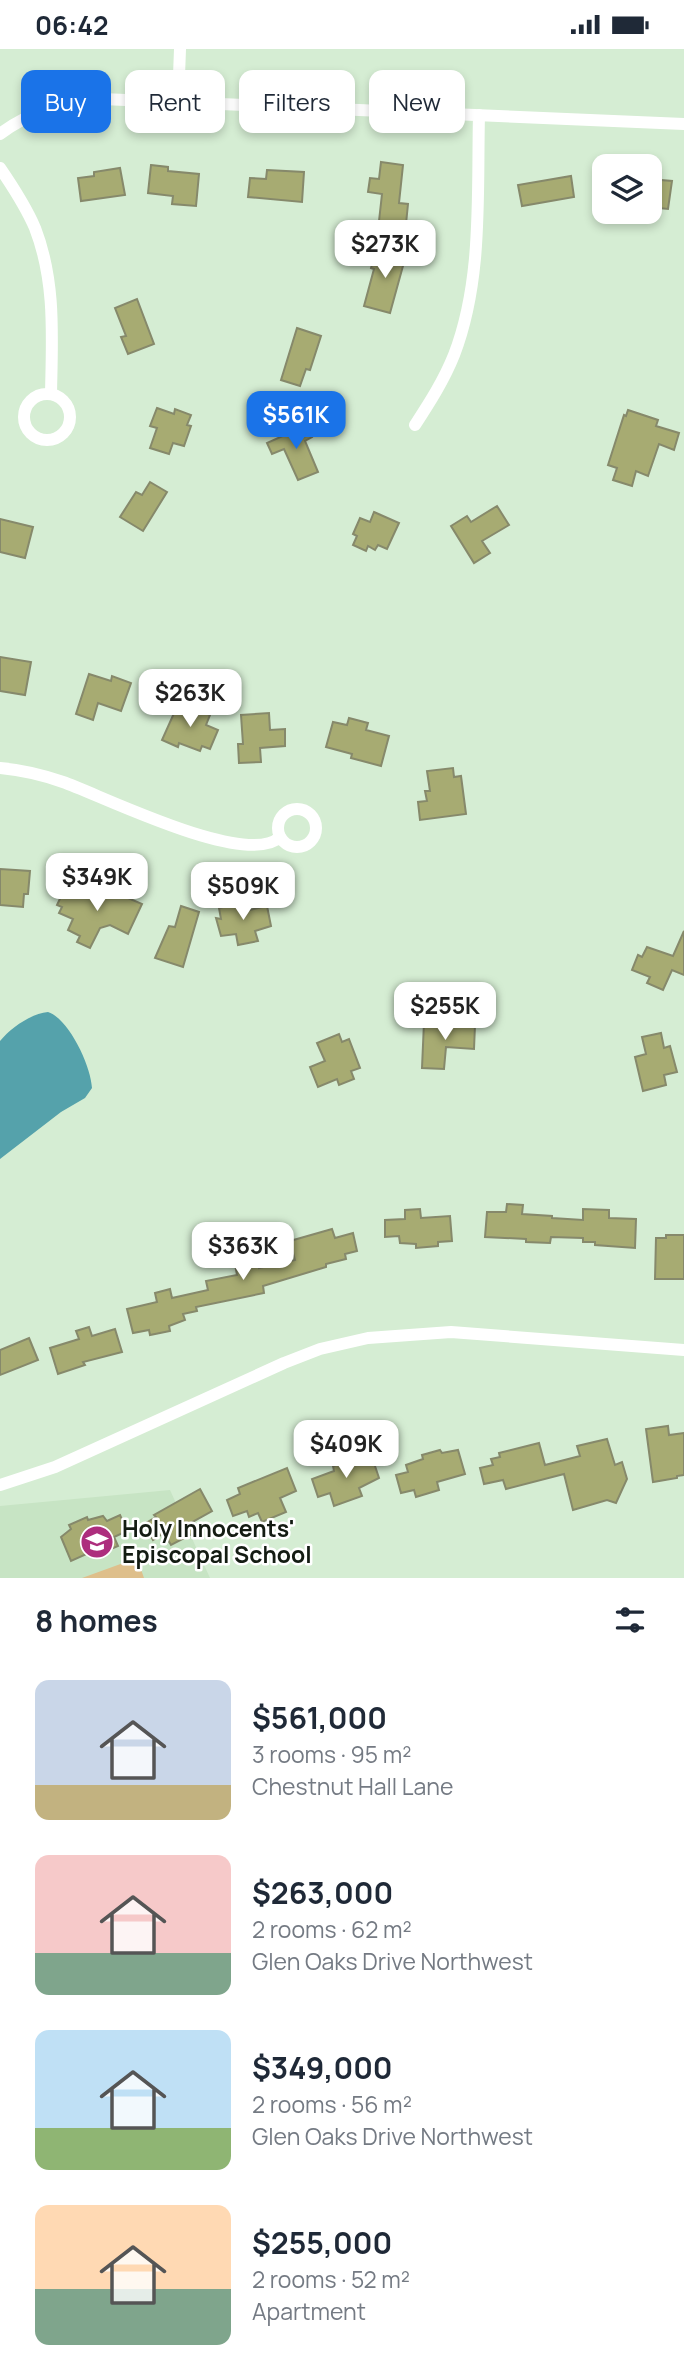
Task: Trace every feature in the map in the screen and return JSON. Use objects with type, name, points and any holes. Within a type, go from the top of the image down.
[{"type":"street","points":[[179,70],[180,49]]},
{"type":"street","points":[[1,130],[36,112],[74,101],[125,100]]},
{"type":"street","points":[[225,105],[684,124]]},
{"type":"street","points":[[415,425],[441,384],[454,354],[470,296],[475,257],[479,115]]},
{"type":"street","points":[[0,168],[24,205],[43,254],[52,307],[51,394]]},
{"type":"street","points":[[0,768],[65,782],[152,820],[200,835],[250,844],[270,842],[280,837]]},
{"type":"street","points":[[0,1485],[55,1467],[284,1363],[320,1349],[368,1338],[451,1332],[684,1350]]},
{"type":"shaded area","name":"Holy Innocents' Episcopal School","points":[[170,1490],[210,1578],[0,1578],[0,1506]]},
{"type":"shaded area","points":[[137,1558],[144,1578],[82,1578]]},
{"type":"water","points":[[48,1012],[64,1024],[78,1044],[88,1068],[92,1088],[85,1098],[61,1112],[0,1159],[0,1041],[21,1022]]},
{"type":"building","points":[[381,162],[403,165],[399,203],[408,204],[406,224],[379,221],[382,194],[368,192],[370,178],[379,179]]},
{"type":"building","points":[[151,165],[168,167],[168,171],[199,174],[196,206],[172,204],[173,196],[148,193]]},
{"type":"building","points":[[120,168],[125,195],[81,201],[78,178],[94,176],[94,172]]},
{"type":"building","points":[[267,170],[304,172],[302,202],[248,197],[250,178],[266,179]]},
{"type":"building","points":[[571,176],[574,197],[522,206],[518,185]]},
{"type":"building","points":[[662,180],[672,181],[668,209],[662,208]]},
{"type":"building","points":[[377,247],[406,255],[390,313],[364,306]]},
{"type":"building","points":[[137,299],[154,344],[128,354],[121,337],[126,336],[115,308]]},
{"type":"building","points":[[297,328],[321,336],[310,370],[306,369],[300,386],[281,380]]},
{"type":"building","points":[[157,408],[174,414],[175,409],[191,415],[187,425],[191,426],[184,446],[173,443],[169,454],[150,448],[157,428],[150,426]]},
{"type":"building","points":[[628,410],[658,420],[656,426],[679,433],[674,450],[659,444],[648,476],[636,471],[632,486],[613,480],[617,468],[608,465]]},
{"type":"building","points":[[307,425],[312,437],[305,441],[318,472],[298,480],[284,449],[272,454],[267,443]]},
{"type":"building","points":[[150,482],[167,492],[143,531],[120,517],[136,492],[142,495]]},
{"type":"building","points":[[497,506],[509,525],[482,541],[490,553],[474,563],[451,526],[467,516],[471,522]]},
{"type":"building","points":[[374,512],[399,523],[387,549],[378,545],[375,550],[368,546],[366,551],[353,545],[357,536],[353,534],[360,518],[370,522]]},
{"type":"building","points":[[0,519],[33,527],[25,558],[0,552]]},
{"type":"building","points":[[0,657],[31,662],[25,695],[0,691]]},
{"type":"building","points":[[89,674],[111,681],[112,676],[131,683],[121,711],[98,703],[93,720],[76,714]]},
{"type":"building","points":[[179,702],[210,715],[206,725],[218,730],[210,749],[202,746],[200,751],[179,743],[178,747],[162,740]]},
{"type":"building","points":[[269,713],[270,730],[285,729],[285,746],[260,748],[261,762],[239,763],[238,744],[243,744],[241,715]]},
{"type":"building","points":[[349,718],[368,723],[366,730],[389,736],[381,766],[351,758],[352,754],[326,747],[333,722],[347,725]]},
{"type":"building","points":[[453,768],[454,777],[461,776],[466,814],[420,820],[418,802],[427,801],[425,791],[430,791],[427,771]]},
{"type":"building","points":[[0,869],[30,871],[28,894],[24,894],[23,907],[0,905]]},
{"type":"building","points":[[67,884],[92,895],[112,891],[142,904],[128,934],[110,925],[100,928],[90,948],[77,942],[80,936],[68,930],[73,919],[59,913],[62,907],[57,905]]},
{"type":"building","points":[[243,902],[245,911],[267,906],[271,926],[255,931],[258,941],[238,945],[236,934],[221,936],[216,918],[221,919],[219,908]]},
{"type":"building","points":[[181,906],[199,912],[183,967],[155,958],[169,926],[175,927]]},
{"type":"building","points":[[684,931],[684,975],[672,970],[663,990],[647,983],[650,977],[632,970],[638,955],[642,957],[647,947],[673,956]]},
{"type":"building","points":[[424,1022],[475,1025],[474,1049],[446,1047],[444,1069],[422,1068]]},
{"type":"building","points":[[661,1033],[664,1048],[670,1046],[677,1072],[664,1075],[666,1085],[643,1091],[635,1057],[646,1054],[642,1037]]},
{"type":"building","points":[[339,1034],[342,1042],[349,1039],[360,1068],[351,1071],[354,1079],[339,1085],[337,1079],[318,1087],[310,1067],[325,1061],[317,1043]]},
{"type":"building","points":[[507,1204],[523,1205],[522,1214],[552,1218],[583,1220],[583,1209],[609,1210],[609,1218],[636,1219],[635,1248],[595,1245],[595,1242],[583,1242],[583,1238],[551,1237],[550,1243],[485,1237],[487,1212],[506,1212]]},
{"type":"building","points":[[420,1209],[421,1218],[450,1216],[452,1241],[438,1242],[438,1246],[416,1248],[416,1244],[400,1243],[399,1236],[385,1237],[385,1220],[405,1219],[405,1210]]},
{"type":"building","points":[[332,1229],[335,1238],[353,1233],[357,1251],[345,1254],[346,1259],[326,1264],[326,1267],[263,1286],[264,1293],[196,1307],[197,1311],[183,1314],[185,1320],[169,1326],[170,1331],[150,1335],[149,1330],[133,1333],[127,1309],[157,1302],[155,1293],[170,1289],[172,1298],[208,1290],[206,1281],[237,1275],[235,1264],[258,1260],[259,1268],[295,1260],[290,1241]]},
{"type":"building","points":[[666,1235],[684,1235],[684,1279],[655,1279],[656,1238],[666,1238]]},
{"type":"building","points":[[89,1327],[92,1336],[115,1329],[122,1352],[83,1362],[85,1365],[58,1374],[50,1348],[79,1339],[76,1331]]},
{"type":"building","points":[[29,1338],[38,1360],[0,1375],[0,1350]]},
{"type":"building","points":[[668,1426],[669,1435],[684,1433],[684,1475],[653,1482],[646,1429]]},
{"type":"building","points":[[607,1439],[615,1465],[622,1462],[627,1479],[616,1503],[607,1500],[573,1510],[564,1474],[506,1489],[503,1480],[484,1484],[480,1468],[493,1465],[491,1459],[500,1457],[499,1453],[539,1443],[545,1465],[580,1456],[577,1446]]},
{"type":"building","points":[[440,1450],[442,1453],[458,1450],[465,1474],[437,1482],[439,1490],[416,1497],[414,1490],[401,1493],[396,1475],[408,1472],[406,1465],[423,1459],[422,1455]]},
{"type":"building","points":[[363,1456],[366,1463],[373,1460],[379,1478],[359,1488],[362,1496],[334,1506],[330,1493],[318,1497],[312,1479],[334,1471],[333,1466]]},
{"type":"building","points":[[287,1468],[296,1491],[280,1498],[286,1512],[262,1522],[258,1513],[249,1517],[247,1511],[233,1516],[227,1500],[240,1494],[238,1488]]},
{"type":"building","points":[[200,1489],[212,1511],[189,1524],[194,1533],[171,1545],[164,1533],[153,1540],[144,1524],[156,1517],[154,1515]]},
{"type":"building","points":[[120,1515],[127,1531],[114,1537],[118,1546],[95,1556],[93,1551],[71,1561],[61,1537],[71,1529],[69,1525],[87,1517],[88,1520],[103,1516],[107,1521]]},
{"type":"place","name":"Holy Innocents' Episcopal School","points":[[97,1542]]}]
